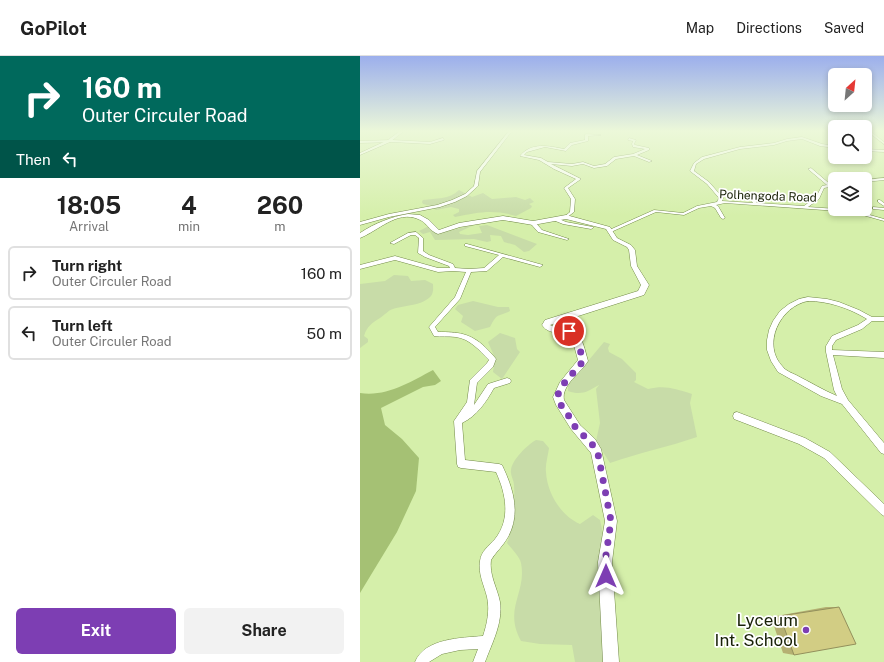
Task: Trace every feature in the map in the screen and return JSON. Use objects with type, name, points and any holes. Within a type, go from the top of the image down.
[{"type":"street","points":[[360,224],[374,218],[440,205],[467,195],[476,186],[478,172],[488,159]]},
{"type":"street","points":[[541,159],[554,168],[579,179],[566,188],[573,200],[572,212],[566,217]]},
{"type":"street","points":[[548,163],[572,165],[583,163],[594,167],[604,166],[613,159]]},
{"type":"street","points":[[645,159],[650,161]]},
{"type":"street","points":[[702,159],[696,164],[692,171],[708,183],[721,198],[719,203]]},
{"type":"street","points":[[810,169],[828,182]]},
{"type":"street","points":[[872,180],[884,179]]},
{"type":"street","points":[[800,207],[814,202],[821,194],[823,187],[828,186]]},
{"type":"street","points":[[748,192],[756,204]]},
{"type":"street","points":[[879,201],[884,205]]},
{"type":"street","name":"Polhengoda Road","points":[[609,230],[655,211],[684,214],[698,207],[719,203],[756,204],[852,211],[884,220]]},
{"type":"street","points":[[710,204],[717,207],[723,218]]},
{"type":"street","points":[[874,208],[884,209]]},
{"type":"street","points":[[360,236],[372,226],[386,220],[400,217],[423,218],[430,223],[433,229],[438,232],[459,225],[503,218],[533,223],[566,217],[608,228],[615,239],[629,246],[632,250],[634,266],[645,285],[644,289],[640,293],[587,309],[568,317],[553,319],[546,324],[550,329],[569,331],[577,338],[583,361],[563,385],[558,399],[559,404],[566,411],[575,427],[595,446],[598,454],[611,521],[605,562],[611,662]]},
{"type":"street","points":[[555,219],[565,223],[591,228]]},
{"type":"street","points":[[533,223],[544,233],[567,239]]},
{"type":"street","points":[[392,243],[410,234],[416,233],[421,238],[420,252],[451,265],[453,269]]},
{"type":"street","points":[[467,245],[540,265]]},
{"type":"street","points":[[360,267],[396,258],[438,270],[485,270],[502,255]]},
{"type":"street","points":[[470,271],[458,298],[432,327],[436,334],[470,337],[493,358],[490,365],[473,382],[471,403],[458,422],[461,464],[499,468],[508,486],[511,501],[510,520],[503,538],[485,560],[484,571],[494,603],[493,624],[479,662]]},
{"type":"street","points":[[845,402],[824,394],[780,370],[770,350],[769,335],[781,315],[801,300],[819,299],[852,309],[871,319],[884,319]]},
{"type":"street","points":[[871,319],[860,327],[834,338],[829,346],[829,352],[838,390],[845,402],[884,450]]},
{"type":"street","points":[[829,352],[884,355]]},
{"type":"street","points":[[458,422],[474,412],[491,386],[507,381]]},
{"type":"street","points":[[737,416],[802,441],[827,456],[884,511]]},
{"type":"street","points":[[421,662],[427,653],[446,646],[487,642]]},
{"type":"green space","points":[[459,190],[472,197],[483,193],[492,199],[516,197],[525,200],[530,198],[534,202],[529,204],[532,206],[531,208],[516,216],[500,212],[486,212],[455,217],[453,215],[459,212],[459,209],[451,207],[436,210],[431,206],[423,204],[422,202],[423,200],[451,196]]},
{"type":"green space","points":[[474,225],[459,232],[460,234],[468,235],[482,233],[479,226],[487,225],[537,244],[529,251],[524,252],[515,245],[504,242],[501,236],[490,235],[491,241],[487,242],[474,239],[435,240],[430,232],[423,234],[419,231],[429,226],[432,231],[439,233]]},
{"type":"green space","points":[[394,275],[408,276],[411,281],[425,280],[433,284],[432,294],[423,302],[391,310],[370,325],[364,336],[368,339],[368,342],[360,348],[360,284],[385,281]]},
{"type":"green space","points":[[473,301],[498,307],[509,307],[510,311],[496,317],[490,327],[475,331],[461,322],[463,316],[455,309],[458,305]]},
{"type":"green space","points":[[500,333],[515,338],[517,349],[520,352],[502,379],[493,372],[495,358],[488,342]]},
{"type":"green space","points":[[604,342],[610,344],[608,348],[609,352],[622,359],[636,373],[636,380],[634,382],[648,389],[675,389],[692,394],[690,403],[697,437],[610,463],[596,441],[600,423],[596,389],[599,385],[581,393],[568,391],[568,385]]},
{"type":"green space","points":[[433,370],[441,381],[435,385],[423,387],[381,408],[385,425],[402,439],[419,458],[416,491],[397,532],[360,593],[360,393],[370,394],[389,391],[407,384]]},
{"type":"green space","points":[[536,440],[543,441],[549,448],[546,466],[547,480],[552,496],[561,510],[580,524],[593,515],[600,520],[603,534],[605,631],[603,662],[575,662],[572,645],[540,644],[521,641],[516,629],[514,619],[522,574],[521,563],[517,555],[507,543],[513,522],[514,507],[514,485],[511,470],[520,453]]},
{"type":"building","name":"Lyceum Int. School","points":[[839,607],[856,644],[794,655],[780,616]]},
{"type":"place","name":"Lyceum Int. School","points":[[806,630]]},
{"type":"route","points":[[569,331],[577,338],[583,361],[563,385],[558,399],[559,404],[566,411],[575,427],[595,446],[598,454],[611,521],[605,562],[606,576]]}]
